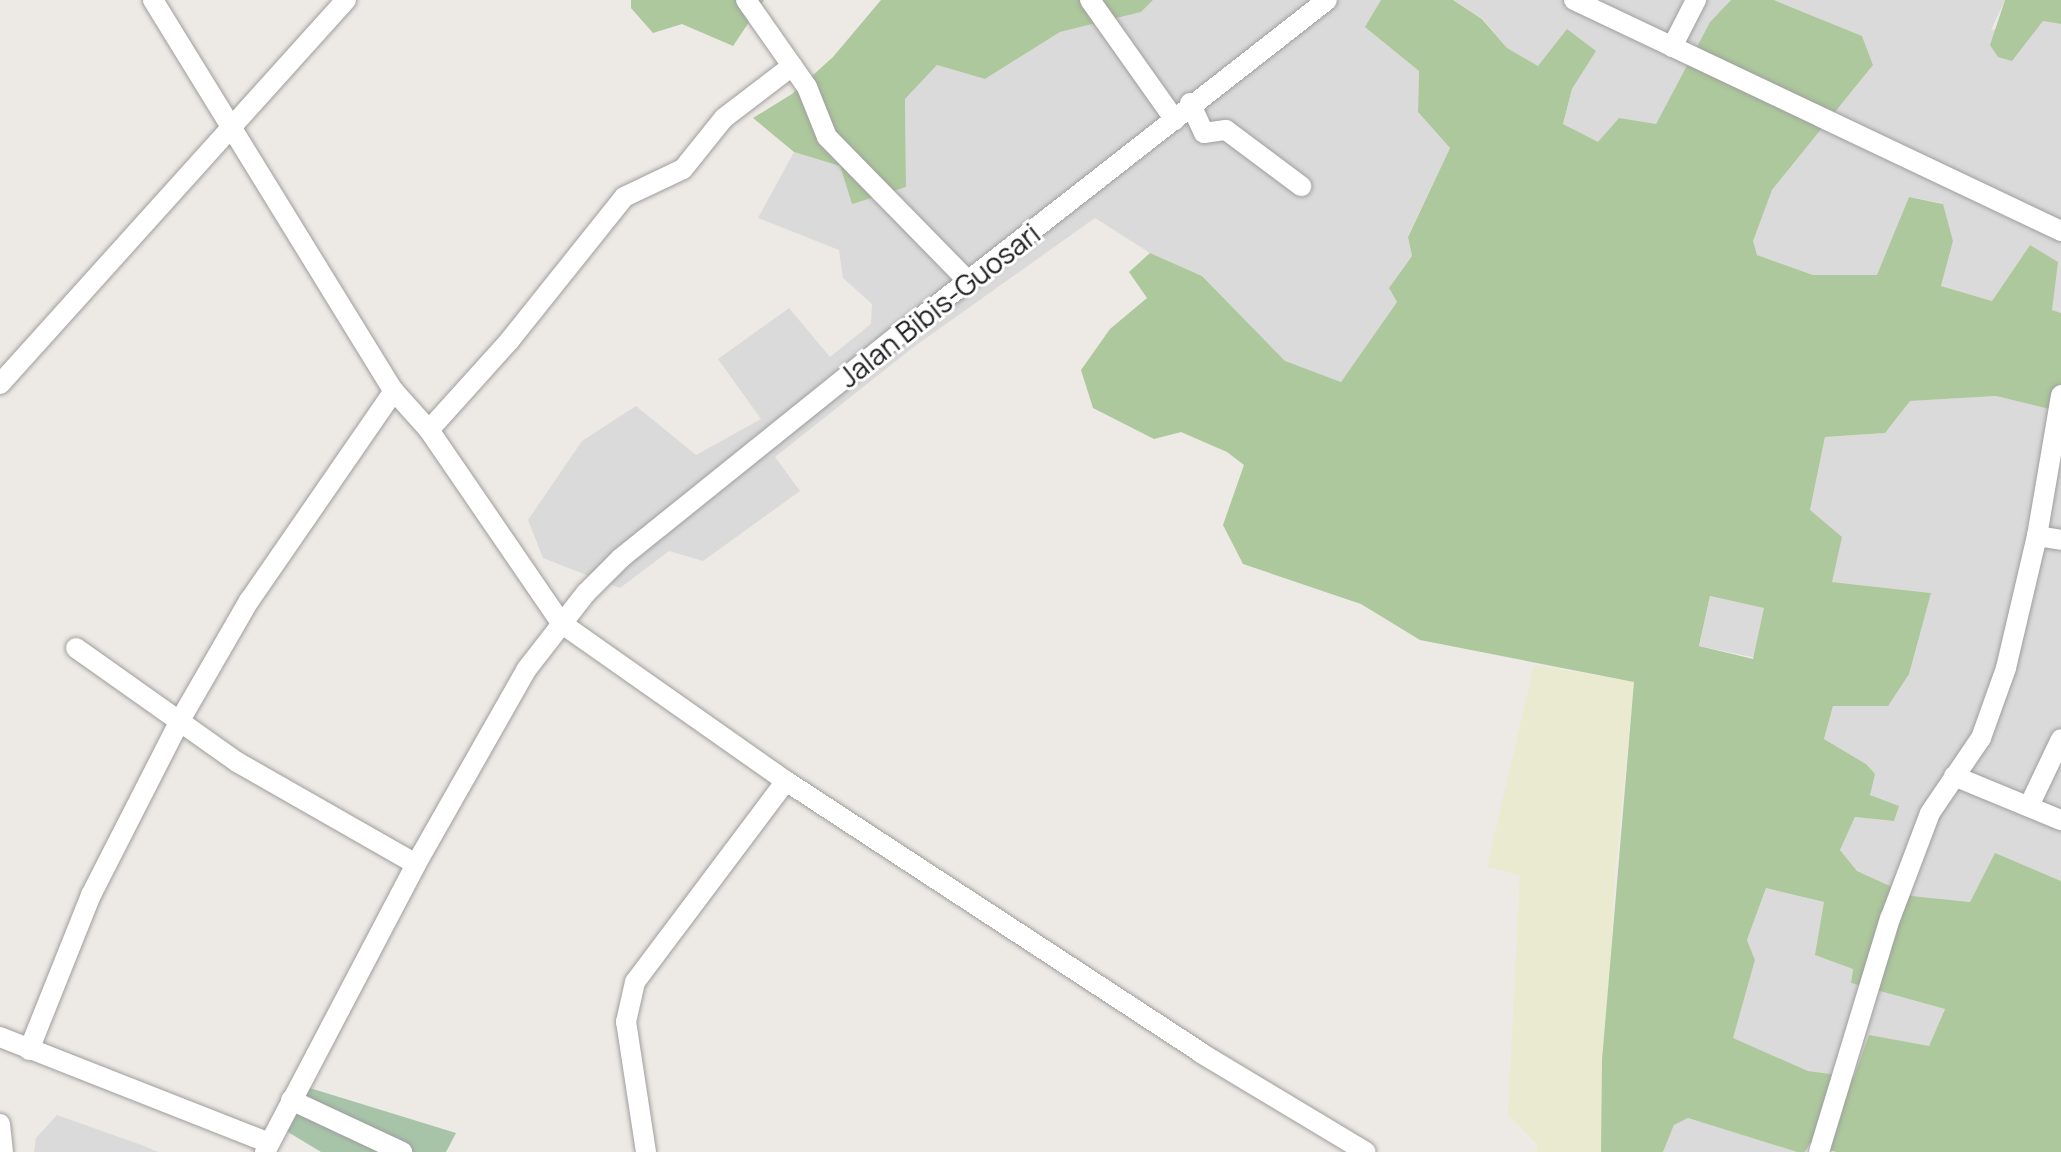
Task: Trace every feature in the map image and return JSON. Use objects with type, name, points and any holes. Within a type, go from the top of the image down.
[{"type":"street","points":[[153,0],[230,131],[394,391],[429,430],[561,623],[786,781],[1201,1053],[1366,1152]]},
{"type":"street","points":[[0,384],[346,0]]},
{"type":"street","points":[[746,0],[792,66],[827,137],[968,281]]},
{"type":"street","points":[[1090,0],[1175,120]]},
{"type":"street","name":"Jalan Bibis-Guosari","points":[[267,1147],[416,864],[526,670],[561,623],[621,558],[1175,120],[1190,103],[1327,0]]},
{"type":"street","points":[[1574,0],[2061,231]]},
{"type":"street","points":[[1672,47],[1696,0]]},
{"type":"street","points":[[429,430],[510,340],[624,197],[683,169],[724,118],[792,66]]},
{"type":"street","points":[[1190,103],[1204,133],[1226,130],[1301,186]]},
{"type":"street","points":[[29,1050],[91,895],[179,722],[249,601],[394,391]]},
{"type":"street","points":[[1819,1152],[1890,919],[1930,813],[1981,738],[1998,693],[2037,536],[2061,395]]},
{"type":"street","points":[[2037,536],[2061,540]]},
{"type":"street","points":[[76,648],[237,762],[416,864]]},
{"type":"street","points":[[2029,806],[2061,739]]},
{"type":"street","points":[[1954,776],[2061,820]]},
{"type":"street","points":[[646,1152],[626,1022],[635,982],[786,781]]},
{"type":"street","points":[[0,1037],[267,1147]]},
{"type":"street","points":[[291,1100],[402,1152]]},
{"type":"street","points":[[0,1124],[3,1152]]},
{"type":"shaded area","points":[[1153,0],[1381,0],[1366,27],[1419,71],[1418,112],[1450,148],[1408,236],[1412,256],[1389,288],[1397,302],[1341,382],[1285,362],[1202,276],[1150,253],[1095,218],[915,346],[775,457],[800,491],[703,561],[669,551],[620,588],[543,558],[528,520],[582,441],[636,406],[696,455],[761,419],[718,359],[789,308],[830,357],[871,324],[872,304],[843,278],[839,250],[758,218],[794,152],[840,166],[852,203],[906,187],[905,99],[937,65],[985,79],[1060,32],[1141,12]]},
{"type":"shaded area","points":[[1453,0],[1731,0],[1710,22],[1656,124],[1598,143],[1563,124],[1572,89],[1596,50],[1538,66],[1507,48],[1483,19]]},
{"type":"shaded area","points":[[1774,0],[2005,0],[1991,30],[2044,21],[2061,24],[2061,313],[2051,310],[2030,245],[1992,301],[1941,286],[1953,241],[1942,203],[1909,197],[1878,275],[1813,275],[1757,255],[1752,241],[1772,190],[1873,65],[1862,36]]},
{"type":"shaded area","points":[[1996,396],[2061,412],[2061,881],[1995,854],[1970,902],[1912,896],[1857,871],[1840,850],[1855,817],[1894,821],[1870,794],[1866,764],[1824,739],[1833,706],[1931,593],[1832,582],[1810,510],[1825,437],[1885,433],[1909,401]]},
{"type":"shaded area","points":[[1710,596],[1765,608],[1754,658],[1699,646]]},
{"type":"shaded area","points":[[1766,888],[1824,902],[1853,969],[1851,983],[1945,1009],[1929,1046],[1855,1077],[1808,1071],[1732,1038],[1755,960],[1747,940]]},
{"type":"shaded area","points":[[57,1115],[158,1152],[34,1152],[36,1138]]},
{"type":"shaded area","points":[[1688,1118],[1797,1152],[1663,1152],[1674,1125]]},
{"type":"green space","points":[[631,0],[764,0],[733,46],[682,24],[653,33],[631,8]]},
{"type":"green space","points":[[881,0],[1153,0],[1141,12],[1060,32],[985,79],[937,65],[905,99],[906,187],[852,204],[840,166],[794,152],[753,118],[792,94],[833,57]]},
{"type":"green space","points":[[1381,0],[1453,0],[1482,19],[1507,48],[1538,66],[1567,29],[1596,51],[1572,89],[1563,124],[1598,142],[1619,118],[1656,124],[1710,22],[1731,0],[1774,0],[1862,36],[1873,65],[1772,190],[1753,241],[1757,255],[1813,275],[1877,275],[1909,197],[1943,204],[1953,241],[1941,286],[1992,301],[2030,245],[2058,262],[2052,310],[2061,313],[2061,412],[1996,396],[1910,401],[1885,433],[1825,437],[1810,510],[1842,537],[1832,582],[1931,593],[1909,674],[1888,706],[1833,706],[1824,739],[1866,764],[1875,774],[1870,795],[1899,806],[1894,821],[1855,817],[1840,850],[1857,871],[1912,896],[1970,902],[1995,853],[2061,881],[2061,1152],[1836,1152],[1810,1143],[1805,1152],[1797,1152],[1688,1118],[1674,1125],[1663,1152],[1601,1152],[1602,1060],[1634,682],[1420,640],[1361,604],[1243,564],[1223,525],[1244,465],[1227,452],[1181,432],[1154,439],[1093,408],[1081,370],[1110,329],[1147,298],[1129,272],[1150,253],[1202,276],[1285,361],[1341,382],[1397,302],[1389,288],[1412,256],[1408,237],[1450,148],[1418,112],[1419,71],[1365,27]],"holes":[[[1710,596],[1764,608],[1753,659],[1699,646]],[[1766,888],[1824,902],[1815,955],[1853,969],[1851,983],[1945,1009],[1929,1046],[1869,1035],[1854,1077],[1808,1071],[1733,1038],[1755,960],[1747,940]]]},
{"type":"green space","points":[[2005,0],[2061,0],[2061,24],[2043,21],[2012,61],[1998,57],[1990,45]]},
{"type":"green space","points":[[1534,665],[1634,682],[1615,872],[1601,1152],[1537,1152],[1537,1144],[1508,1115],[1520,875],[1487,867]]},
{"type":"green space","points":[[300,1085],[456,1133],[446,1152],[321,1152],[278,1126]]}]
